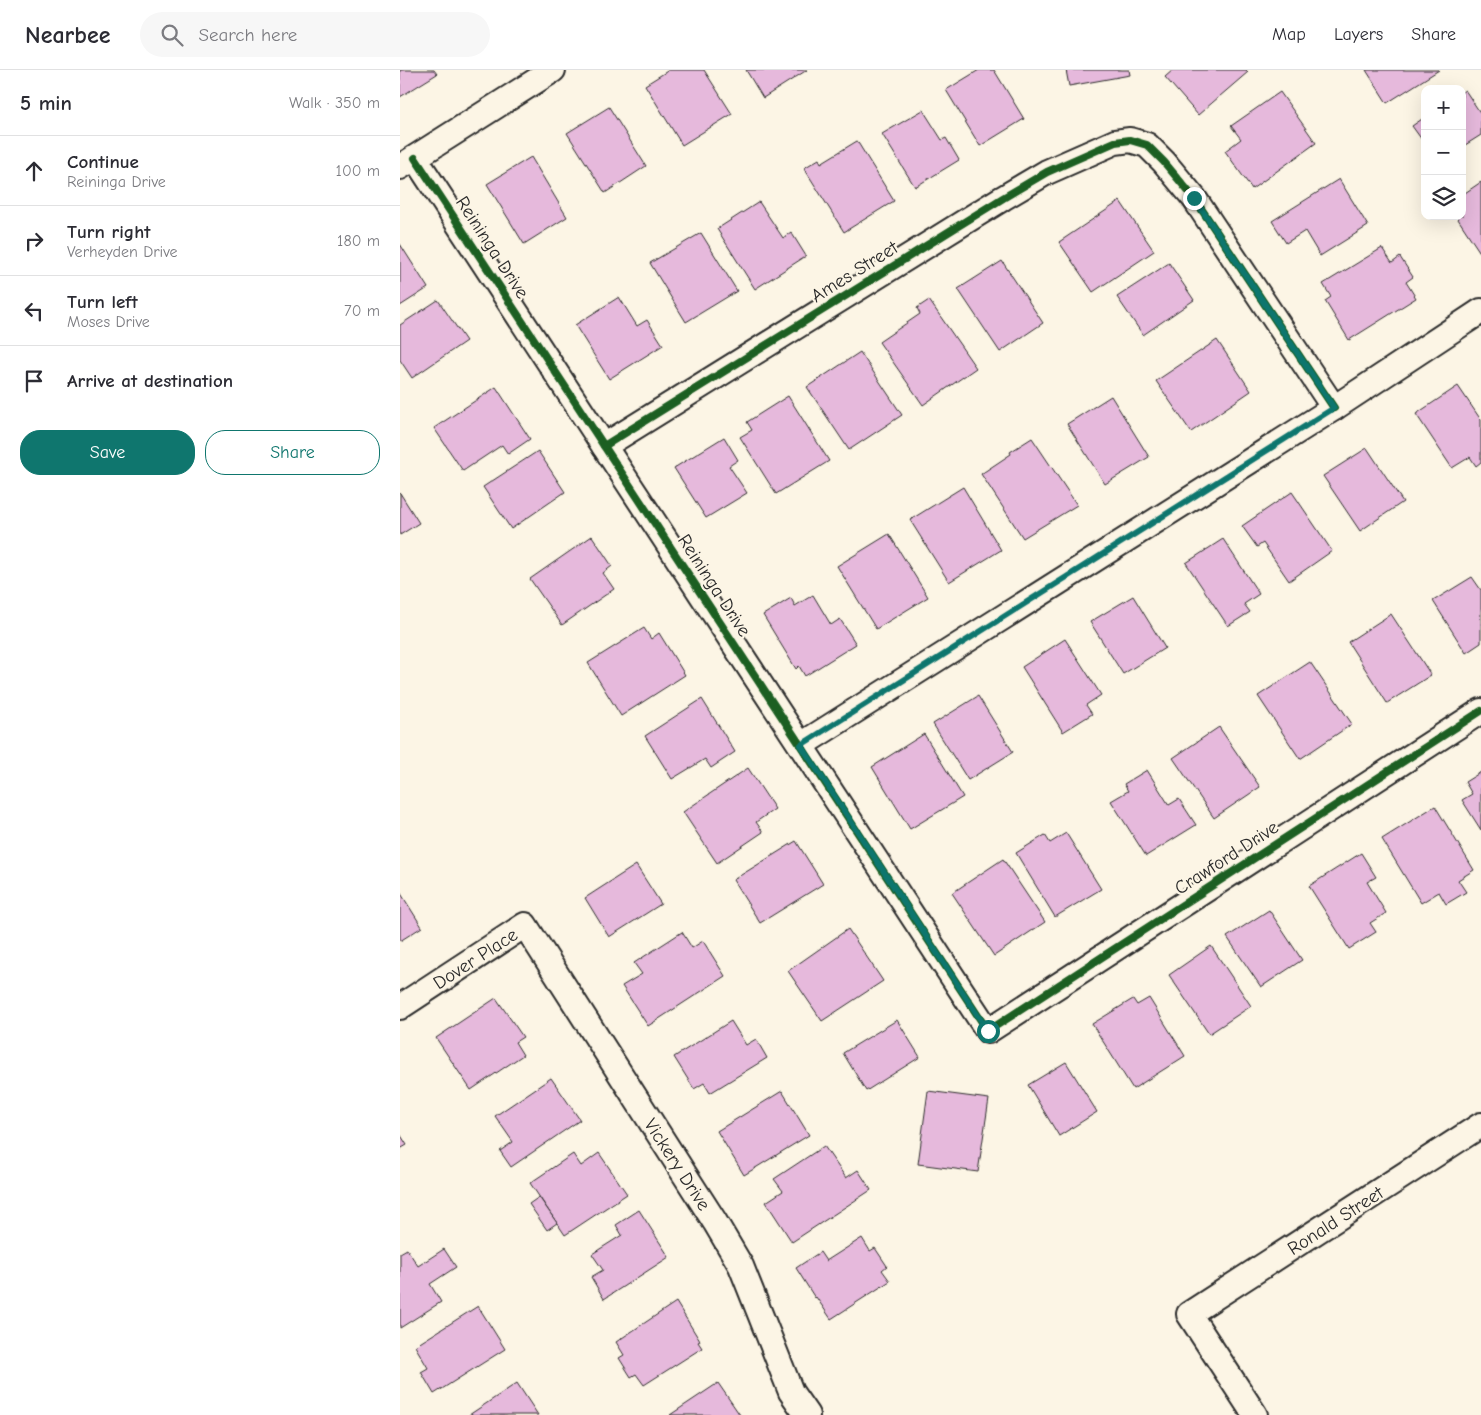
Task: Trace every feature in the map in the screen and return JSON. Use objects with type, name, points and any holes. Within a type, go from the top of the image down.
[{"type":"street","points":[[407,162],[553,70]]},
{"type":"street","name":"Ames Street","points":[[604,446],[1047,172],[1115,142],[1130,140],[1147,145],[1194,198],[1334,408]]},
{"type":"street","name":"Reininga Drive","points":[[407,162],[604,446],[988,1031]]},
{"type":"street","points":[[801,745],[1334,408],[1481,311]]},
{"type":"street","name":"Crawford Drive","points":[[988,1031],[1481,711]]},
{"type":"street","name":"Dover Place","points":[[400,1007],[525,925]]},
{"type":"street","name":"Vickery Drive","points":[[525,925],[715,1222],[741,1266],[791,1392],[807,1415]]},
{"type":"street","name":"Ronald Street","points":[[1256,1415],[1189,1314],[1481,1125]]},
{"type":"building","points":[[400,70],[434,70],[437,74],[400,97]]},
{"type":"building","points":[[669,70],[704,70],[732,114],[682,145],[645,85]]},
{"type":"building","points":[[746,70],[807,70],[763,98]]},
{"type":"building","points":[[979,70],[994,70],[1024,119],[980,146],[946,90]]},
{"type":"building","points":[[1066,70],[1129,70],[1130,75],[1069,86]]},
{"type":"building","points":[[1173,70],[1246,70],[1248,72],[1198,115],[1165,77]]},
{"type":"building","points":[[1366,70],[1439,70],[1387,103]]},
{"type":"building","points":[[1280,92],[1316,143],[1252,189],[1225,151],[1241,139],[1231,126]]},
{"type":"building","points":[[1466,92],[1481,114],[1481,135],[1466,144]]},
{"type":"building","points":[[609,107],[646,166],[605,193],[567,133]]},
{"type":"building","points":[[923,110],[942,140],[946,138],[959,160],[915,187],[882,134]]},
{"type":"building","points":[[1421,120],[1421,138],[1412,126]]},
{"type":"building","points":[[857,141],[894,201],[844,232],[804,168],[819,159],[821,163]]},
{"type":"building","points":[[531,157],[567,217],[524,244],[487,184]]},
{"type":"building","points":[[1339,179],[1368,226],[1320,256],[1305,231],[1286,243],[1272,221]]},
{"type":"building","points":[[1481,182],[1481,254],[1459,220],[1466,220],[1466,192]]},
{"type":"building","points":[[1120,201],[1154,251],[1093,292],[1059,242]]},
{"type":"building","points":[[759,202],[783,238],[791,232],[806,256],[755,289],[717,229]]},
{"type":"building","points":[[701,233],[737,291],[686,322],[650,263]]},
{"type":"building","points":[[400,244],[428,288],[400,306]]},
{"type":"building","points":[[1382,248],[1392,263],[1400,257],[1413,277],[1406,282],[1416,298],[1349,340],[1325,301],[1331,297],[1323,284]]},
{"type":"building","points":[[1002,261],[1043,323],[1000,352],[958,289]]},
{"type":"building","points":[[1169,263],[1194,300],[1143,335],[1117,297]]},
{"type":"building","points":[[619,297],[637,326],[647,320],[663,345],[609,379],[575,325]]},
{"type":"building","points":[[438,300],[466,341],[412,378],[400,360],[400,325]]},
{"type":"building","points":[[929,300],[976,368],[923,405],[879,342],[920,314],[917,308]]},
{"type":"building","points":[[1217,340],[1251,391],[1191,432],[1156,381]]},
{"type":"building","points":[[860,352],[902,415],[849,450],[807,387]]},
{"type":"building","points":[[1458,386],[1481,420],[1481,462],[1476,466],[1470,457],[1452,468],[1416,414]]},
{"type":"building","points":[[496,387],[530,439],[508,454],[502,445],[463,471],[434,428]]},
{"type":"building","points":[[788,396],[829,461],[776,494],[740,437],[752,430],[747,422]]},
{"type":"building","points":[[1111,396],[1149,457],[1105,484],[1067,424]]},
{"type":"building","points":[[724,437],[738,460],[729,466],[747,493],[706,518],[674,468]]},
{"type":"building","points":[[1032,438],[1077,505],[1023,538],[981,474]]},
{"type":"building","points":[[1367,448],[1403,502],[1360,531],[1323,476]]},
{"type":"building","points":[[538,451],[565,492],[511,529],[483,487]]},
{"type":"building","points":[[963,487],[1001,550],[949,582],[910,520]]},
{"type":"building","points":[[1292,492],[1332,551],[1289,581],[1263,543],[1257,547],[1242,526]]},
{"type":"building","points":[[400,493],[419,523],[400,535]]},
{"type":"building","points":[[889,534],[928,597],[876,629],[837,566]]},
{"type":"building","points":[[592,536],[612,566],[603,573],[614,589],[562,625],[530,579]]},
{"type":"building","points":[[1223,539],[1259,594],[1244,604],[1250,612],[1228,626],[1186,563]]},
{"type":"building","points":[[1472,577],[1481,590],[1481,643],[1466,653],[1433,601]]},
{"type":"building","points":[[813,595],[831,625],[840,619],[856,644],[805,676],[799,666],[796,669],[763,615],[791,598],[795,606]]},
{"type":"building","points":[[1133,596],[1165,648],[1123,674],[1090,622]]},
{"type":"building","points":[[1391,614],[1431,675],[1387,703],[1348,642]]},
{"type":"building","points":[[644,628],[651,639],[659,633],[685,675],[621,716],[588,663]]},
{"type":"building","points":[[1065,639],[1101,695],[1086,705],[1092,714],[1063,732],[1022,667]]},
{"type":"building","points":[[1310,662],[1352,724],[1300,759],[1258,696]]},
{"type":"building","points":[[978,696],[1013,752],[968,780],[933,724]]},
{"type":"building","points":[[702,699],[735,752],[711,768],[705,759],[672,779],[645,736]]},
{"type":"building","points":[[1219,727],[1260,787],[1214,818],[1173,758]]},
{"type":"building","points":[[924,734],[963,797],[910,829],[872,767]]},
{"type":"building","points":[[748,768],[775,809],[756,822],[763,832],[717,863],[683,812]]},
{"type":"building","points":[[1147,770],[1169,805],[1179,799],[1196,825],[1146,856],[1111,801],[1128,791],[1124,784]]},
{"type":"building","points":[[1481,772],[1481,830],[1462,800],[1472,794],[1465,782]]},
{"type":"building","points":[[1435,806],[1474,870],[1458,880],[1466,892],[1446,904],[1439,892],[1421,903],[1382,839]]},
{"type":"building","points":[[1066,833],[1101,889],[1055,917],[1016,853],[1045,835],[1050,843]]},
{"type":"building","points":[[796,841],[823,884],[760,923],[733,880]]},
{"type":"building","points":[[1361,853],[1376,877],[1367,882],[1386,913],[1370,923],[1376,932],[1349,949],[1309,886]]},
{"type":"building","points":[[1003,859],[1045,922],[994,956],[952,893]]},
{"type":"building","points":[[636,865],[661,904],[609,937],[585,898]]},
{"type":"building","points":[[400,892],[422,927],[400,941]]},
{"type":"building","points":[[1269,910],[1302,960],[1261,987],[1227,937]]},
{"type":"building","points":[[848,929],[883,981],[822,1021],[788,971]]},
{"type":"building","points":[[682,932],[692,948],[703,941],[725,976],[648,1026],[622,986],[642,974],[634,963]]},
{"type":"building","points":[[1211,946],[1251,1006],[1209,1034],[1169,975]]},
{"type":"building","points":[[496,998],[523,1037],[515,1042],[523,1055],[471,1090],[436,1038]]},
{"type":"building","points":[[1149,998],[1185,1056],[1133,1089],[1092,1024],[1133,999],[1137,1005]]},
{"type":"building","points":[[897,1020],[920,1057],[866,1091],[843,1053]]},
{"type":"building","points":[[731,1021],[746,1045],[756,1039],[767,1058],[710,1093],[704,1083],[694,1089],[674,1057]]},
{"type":"building","points":[[1066,1062],[1097,1112],[1059,1136],[1028,1085]]},
{"type":"building","points":[[551,1078],[580,1120],[511,1167],[500,1151],[513,1142],[495,1116]]},
{"type":"building","points":[[782,1091],[809,1135],[744,1175],[717,1131]]},
{"type":"building","points":[[928,1091],[989,1099],[978,1172],[918,1164]]},
{"type":"building","points":[[400,1134],[407,1145],[400,1149]]},
{"type":"building","points":[[824,1146],[846,1178],[858,1170],[871,1190],[792,1242],[766,1202],[783,1191],[774,1179]]},
{"type":"building","points":[[599,1153],[627,1194],[565,1235],[530,1183],[573,1154],[581,1166]]},
{"type":"building","points":[[539,1197],[557,1223],[547,1230],[529,1204]]},
{"type":"building","points":[[639,1210],[669,1257],[604,1299],[591,1277],[603,1270],[592,1254],[622,1235],[616,1225]]},
{"type":"building","points":[[862,1238],[870,1251],[875,1248],[887,1266],[882,1270],[890,1281],[831,1319],[796,1268],[820,1252],[826,1261]]},
{"type":"building","points":[[407,1249],[418,1266],[444,1249],[456,1267],[430,1284],[441,1302],[400,1328],[400,1253]]},
{"type":"building","points":[[676,1302],[700,1341],[698,1342],[702,1348],[644,1385],[636,1374],[631,1377],[619,1358],[624,1355],[616,1342]]},
{"type":"building","points":[[478,1306],[505,1349],[434,1394],[421,1372],[428,1368],[415,1346]]},
{"type":"building","points":[[517,1383],[538,1415],[469,1415]]},
{"type":"building","points":[[718,1383],[740,1415],[670,1415]]},
{"type":"cycle path","points":[[604,446],[1047,172],[1115,142],[1130,140],[1147,145],[1194,198],[1334,408]]},
{"type":"cycle path","points":[[415,158],[988,1031],[1481,711]]},
{"type":"route","points":[[988,1031],[801,745],[1334,408],[1194,198]]}]
